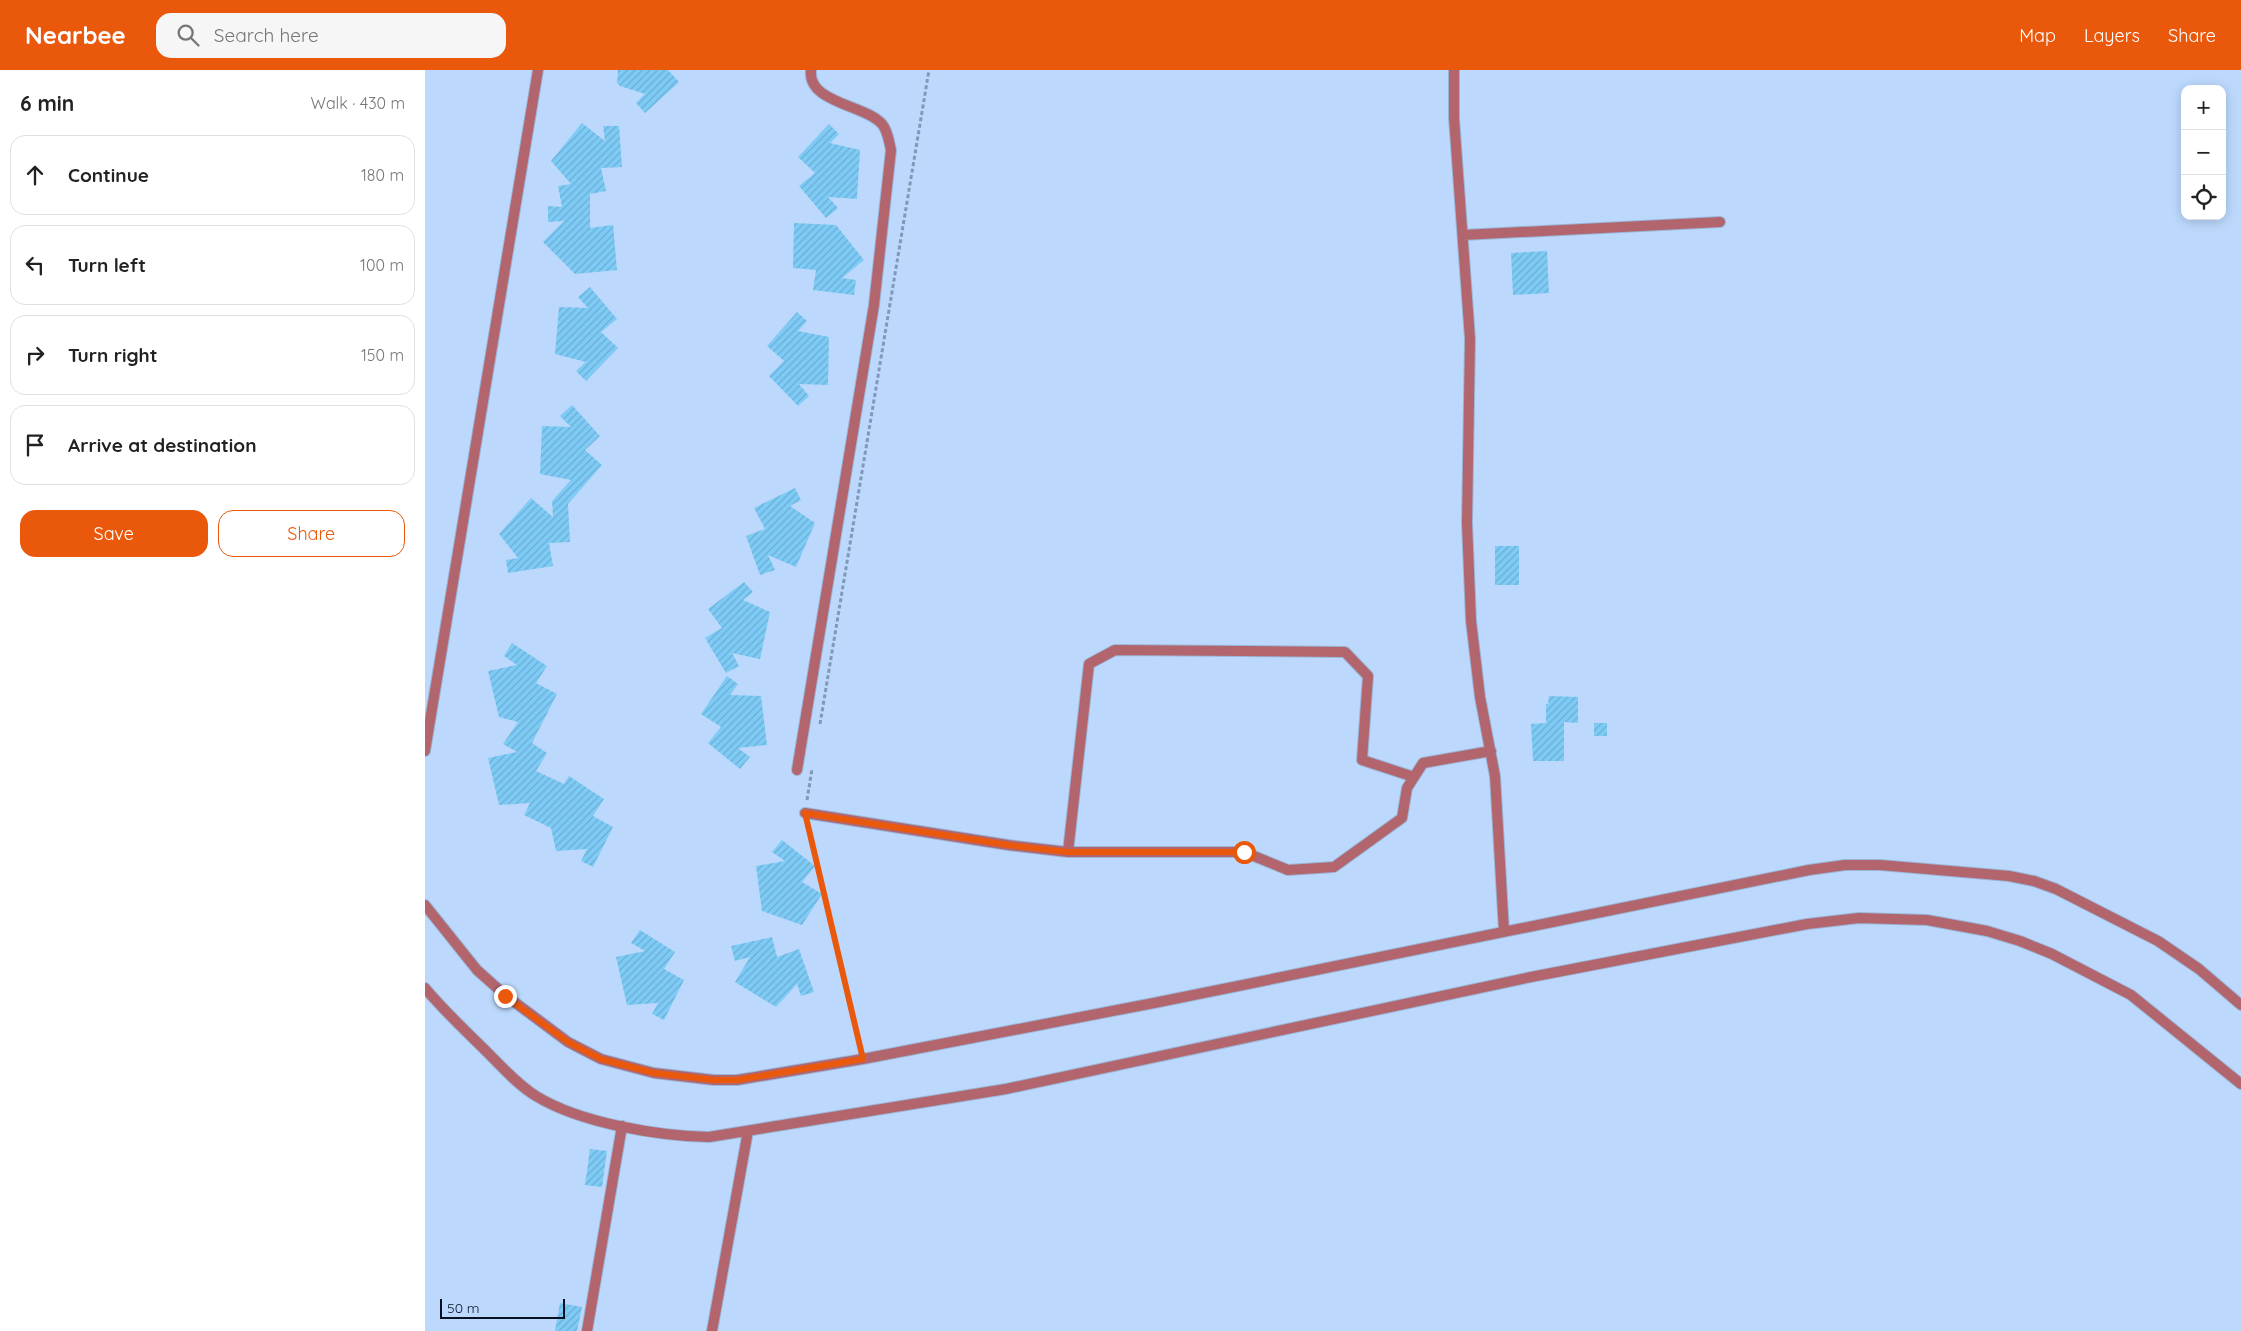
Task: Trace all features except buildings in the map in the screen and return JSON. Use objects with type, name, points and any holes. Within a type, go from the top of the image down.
[{"type":"street","points":[[425,751],[538,70]]},
{"type":"street","points":[[797,770],[874,305],[891,150],[882,124],[871,116],[821,93],[810,76],[811,70]]},
{"type":"street","points":[[1454,70],[1454,118],[1470,339],[1467,523],[1471,621],[1480,696],[1495,776],[1504,932]]},
{"type":"street","points":[[1463,236],[1720,222]]},
{"type":"street","points":[[1068,852],[1089,664],[1115,650],[1345,652],[1367,676],[1363,760],[1414,777]]},
{"type":"street","points":[[805,813],[1008,845],[1068,852],[1244,852],[1288,870],[1334,867],[1402,818],[1407,788],[1423,763],[1491,752]]},
{"type":"street","points":[[425,905],[477,970],[505,996],[568,1042],[601,1059],[654,1073],[714,1080],[737,1080],[863,1059],[1164,1001],[1809,870],[1845,865],[1880,865],[2009,876],[2034,881],[2056,889],[2157,941],[2199,969],[2241,1006]]},
{"type":"street","points":[[425,988],[516,1080],[536,1096],[569,1111],[622,1126],[688,1136],[709,1137],[1006,1089],[1531,977],[1807,924],[1859,918],[1927,920],[1987,931],[2020,941],[2052,954],[2131,995],[2241,1084]]},
{"type":"street","points":[[587,1331],[622,1126]]},
{"type":"street","points":[[712,1331],[748,1131]]},
{"type":"path","points":[[820,726],[929,70]]},
{"type":"path","points":[[813,764],[805,813],[863,1059]]},
{"type":"route","points":[[505,996],[568,1042],[601,1059],[654,1073],[714,1080],[737,1080],[863,1059],[805,813],[1008,845],[1068,852],[1244,852]]}]
